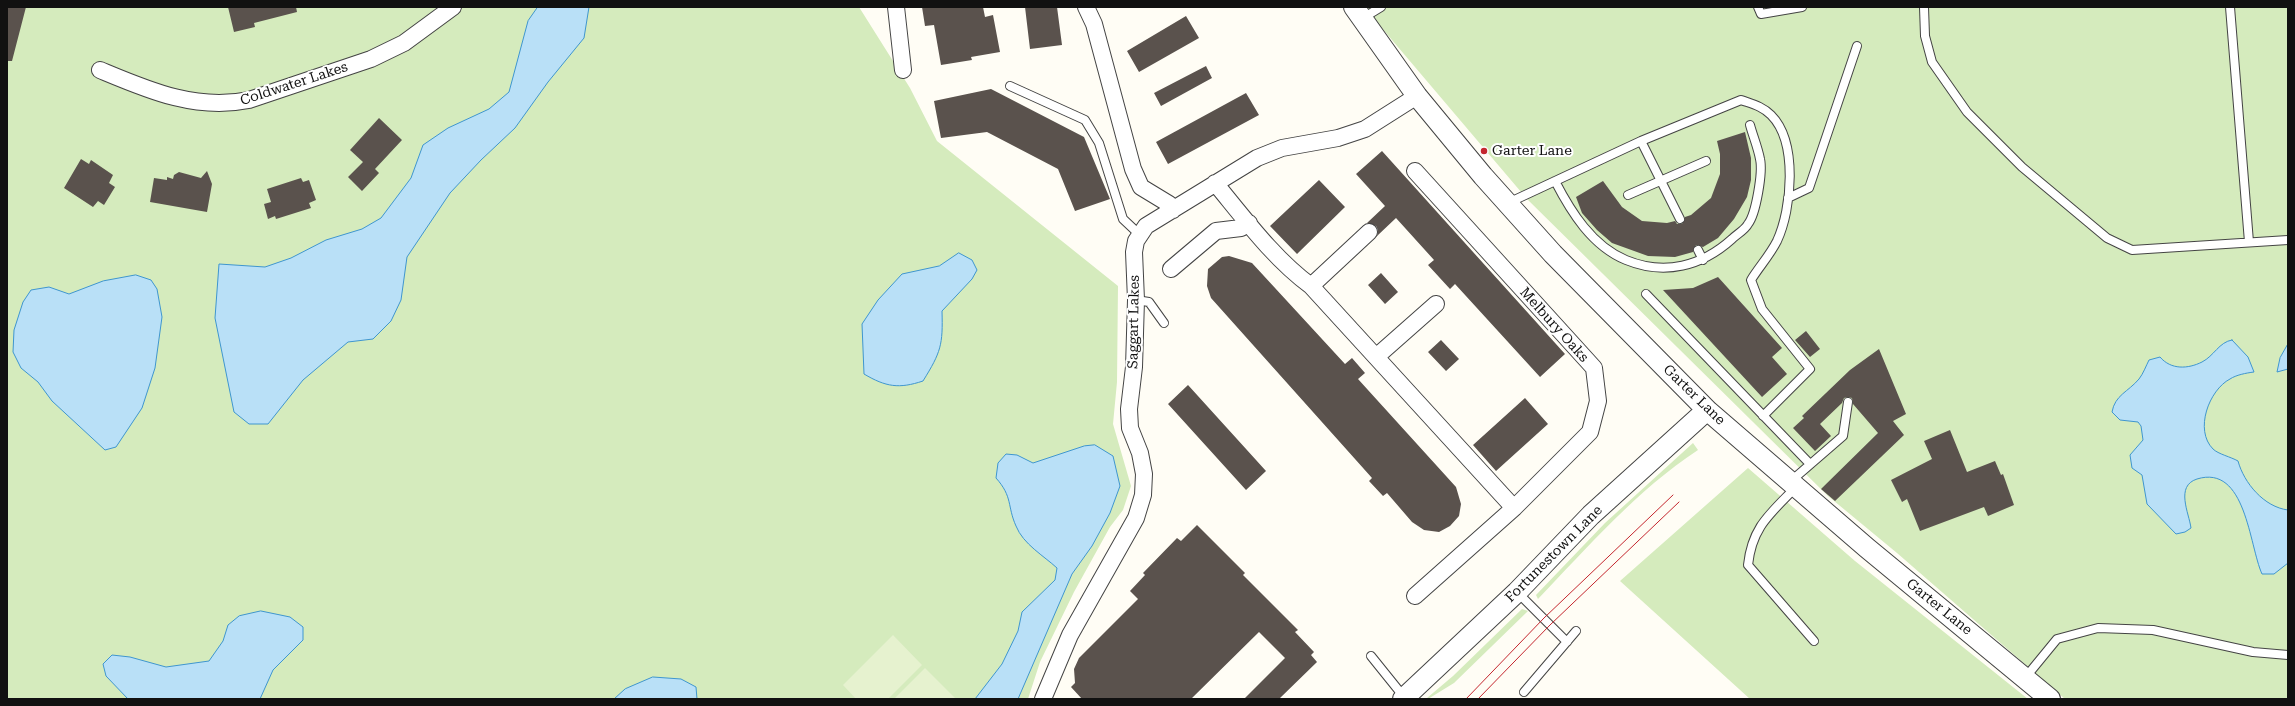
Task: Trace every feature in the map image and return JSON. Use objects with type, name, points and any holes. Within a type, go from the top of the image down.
[{"type":"street","name":"Coldwater Lakes","points":[[100,70],[175,99],[217,104],[231,104],[249,100],[370,59],[404,43],[453,7]]},
{"type":"street","points":[[896,7],[903,70]]},
{"type":"street","points":[[1086,7],[1094,24],[1133,169],[1141,187],[1169,204],[1173,210]]},
{"type":"street","name":"Garter Lane","points":[[1358,13],[1417,96],[1507,203],[1554,254],[1707,410],[1793,485],[2050,699]]},
{"type":"street","name":"Saggart Lakes","points":[[1043,699],[1070,635],[1136,518],[1143,495],[1144,474],[1140,453],[1130,428],[1129,408],[1134,367],[1136,300],[1134,252],[1140,235],[1146,226],[1257,158],[1282,148],[1338,138],[1365,129],[1417,96]]},
{"type":"street","name":"Melbury Oaks","points":[[1415,171],[1594,368],[1598,401],[1590,432],[1514,508],[1415,596]]},
{"type":"street","points":[[1215,183],[1249,223],[1298,276],[1311,286],[1514,508]]},
{"type":"street","points":[[1171,269],[1216,231],[1241,228],[1249,223]]},
{"type":"street","points":[[1311,286],[1369,232]]},
{"type":"street","points":[[1376,357],[1436,304]]},
{"type":"street","name":"Fortunestown Lane","points":[[1404,698],[1517,592],[1591,515],[1707,410]]},
{"type":"lane","points":[[1358,13],[1381,7]]},
{"type":"lane","points":[[1758,7],[1761,14],[1802,7]]},
{"type":"lane","points":[[1924,7],[1925,36],[1932,62],[1967,112],[2022,167],[2107,238],[2132,250],[2288,240]]},
{"type":"lane","points":[[2230,7],[2249,242]]},
{"type":"lane","points":[[1788,198],[1809,188],[1857,46]]},
{"type":"lane","points":[[1010,86],[1085,120],[1099,143],[1123,219],[1140,235]]},
{"type":"lane","points":[[1507,203],[1641,142],[1741,100],[1759,106],[1771,115],[1780,128],[1786,149],[1791,178],[1785,217],[1777,242],[1751,280],[1762,309],[1810,369],[1762,416]]},
{"type":"lane","points":[[1555,181],[1577,221],[1609,250],[1626,260],[1651,267],[1676,268],[1703,260],[1728,243],[1749,224],[1758,196],[1761,161],[1750,124]]},
{"type":"lane","points":[[1641,142],[1680,219]]},
{"type":"lane","points":[[1628,195],[1706,161]]},
{"type":"lane","points":[[1698,250],[1703,260]]},
{"type":"lane","points":[[1646,294],[1762,416],[1810,464]]},
{"type":"lane","points":[[1136,300],[1149,302],[1164,323]]},
{"type":"lane","points":[[1814,641],[1748,565],[1750,547],[1763,520],[1810,464],[1843,436],[1848,402]]},
{"type":"lane","points":[[1517,592],[1567,642]]},
{"type":"lane","points":[[2025,678],[2057,639],[2098,628],[2153,630],[2253,652],[2288,655]]},
{"type":"lane","points":[[1524,692],[1551,663],[1576,631]]},
{"type":"lane","points":[[1371,656],[1404,698]]},
{"type":"green space","points":[[7,7],[859,7],[910,88],[937,141],[1118,286],[1117,382],[1113,424],[1131,486],[1123,510],[1110,527],[1074,592],[1040,662],[1028,699],[7,699]]},
{"type":"green space","points":[[1364,7],[2288,7],[2288,699],[2065,699],[1897,553],[1828,496],[1527,199]]},
{"type":"green space","points":[[1693,443],[1698,450],[1654,483],[1634,501],[1538,599],[1536,595],[1605,523]]},
{"type":"green space","points":[[1748,468],[1855,561],[2028,699],[1750,699],[1620,581]]},
{"type":"green space","points":[[1522,609],[1528,611],[1454,683],[1428,699],[1427,698],[1453,676]]},
{"type":"green space","points":[[893,635],[922,665],[888,699],[856,699],[843,685]]},
{"type":"green space","points":[[925,668],[955,698],[894,699]]},
{"type":"water","points":[[538,7],[589,7],[584,38],[548,82],[515,128],[481,160],[450,193],[407,257],[401,300],[391,321],[373,339],[348,342],[303,380],[268,424],[249,424],[234,412],[215,318],[219,264],[265,267],[291,258],[326,240],[362,229],[381,218],[411,178],[423,145],[448,128],[489,109],[509,92],[528,21]]},
{"type":"water","points":[[959,253],[972,260],[977,270],[972,279],[942,311],[940,348],[934,363],[923,381],[900,386],[879,382],[864,374],[862,324],[878,300],[902,274],[939,266]]},
{"type":"water","points":[[136,275],[151,280],[157,289],[162,317],[155,368],[142,408],[116,447],[105,450],[52,401],[38,382],[21,368],[13,352],[14,330],[23,302],[31,290],[49,287],[69,294],[103,281]]},
{"type":"water","points":[[2232,340],[2248,357],[2254,372],[2241,374],[2222,384],[2210,401],[2206,411],[2204,421],[2205,432],[2207,441],[2213,449],[2238,461],[2245,478],[2256,493],[2271,504],[2288,510],[2288,563],[2274,574],[2262,574],[2243,510],[2236,495],[2226,483],[2213,478],[2197,479],[2190,482],[2186,488],[2185,500],[2191,528],[2185,532],[2176,534],[2147,504],[2142,475],[2132,468],[2130,455],[2143,440],[2141,426],[2138,422],[2120,420],[2112,412],[2116,402],[2140,377],[2149,360],[2160,357],[2164,361],[2174,366],[2191,366],[2202,362],[2224,343]]},
{"type":"water","points":[[2288,344],[2288,369],[2277,372],[2280,358]]},
{"type":"water","points":[[1095,445],[1113,456],[1120,486],[1110,513],[1092,546],[1072,574],[1018,699],[975,699],[1002,664],[1018,631],[1022,612],[1055,580],[1057,568],[1034,549],[1019,532],[1013,519],[1005,491],[996,478],[998,463],[1006,454],[1017,455],[1033,463],[1084,446]]},
{"type":"water","points":[[261,611],[290,617],[303,627],[303,640],[273,670],[260,699],[128,699],[106,676],[103,664],[112,655],[130,657],[166,667],[209,661],[223,641],[228,625],[239,616]]},
{"type":"water","points":[[653,677],[681,679],[696,687],[697,699],[614,699],[625,689]]},
{"type":"building","points":[[7,7],[26,7],[12,61],[7,61]]},
{"type":"building","points":[[228,7],[296,7],[297,12],[254,23],[255,27],[234,32]]},
{"type":"building","points":[[922,7],[983,7],[985,17],[993,15],[1000,52],[971,57],[972,60],[941,65],[934,25],[925,26]]},
{"type":"building","points":[[1025,7],[1057,7],[1062,45],[1030,49]]},
{"type":"building","points":[[1186,16],[1199,38],[1139,72],[1127,51]]},
{"type":"building","points":[[1206,66],[1212,78],[1161,106],[1154,93]]},
{"type":"building","points":[[991,89],[1084,137],[1110,199],[1075,211],[1058,169],[987,132],[941,138],[934,101]]},
{"type":"building","points":[[1246,93],[1259,115],[1168,164],[1156,142]]},
{"type":"building","points":[[379,118],[402,140],[375,169],[379,173],[362,191],[348,177],[363,162],[350,150]]},
{"type":"building","points":[[1745,132],[1751,158],[1751,180],[1747,197],[1734,219],[1718,238],[1703,247],[1696,245],[1693,252],[1675,257],[1648,256],[1612,243],[1597,230],[1582,213],[1576,197],[1603,181],[1622,207],[1642,221],[1667,223],[1675,221],[1677,224],[1682,224],[1685,217],[1691,215],[1711,198],[1720,174],[1720,154],[1717,141]]},
{"type":"building","points":[[1382,151],[1565,354],[1540,377],[1455,284],[1450,289],[1428,265],[1434,260],[1396,218],[1377,236],[1378,230],[1376,226],[1367,223],[1385,206],[1356,174]]},
{"type":"building","points":[[81,159],[89,164],[91,160],[113,175],[109,183],[115,187],[104,205],[98,201],[93,207],[64,188]]},
{"type":"building","points":[[207,171],[212,184],[207,212],[150,202],[154,178],[167,180],[167,177],[173,179],[174,175],[179,172],[201,178]]},
{"type":"building","points":[[301,178],[303,182],[309,180],[316,200],[309,203],[311,208],[276,219],[275,216],[268,219],[264,204],[271,202],[267,189]]},
{"type":"building","points":[[1319,180],[1345,207],[1297,254],[1270,226]]},
{"type":"building","points":[[1229,256],[1252,263],[1345,364],[1352,358],[1365,373],[1358,379],[1456,487],[1461,504],[1459,516],[1450,526],[1439,532],[1424,530],[1412,522],[1387,493],[1383,496],[1369,481],[1372,478],[1211,298],[1207,286],[1208,269],[1222,257]]},
{"type":"building","points":[[1381,273],[1398,292],[1385,304],[1368,285]]},
{"type":"building","points":[[1718,277],[1782,348],[1772,357],[1787,374],[1762,397],[1663,290],[1693,288]]},
{"type":"building","points":[[1806,331],[1820,349],[1810,357],[1795,340]]},
{"type":"building","points":[[1441,340],[1459,359],[1446,371],[1428,352]]},
{"type":"building","points":[[1879,349],[1906,414],[1893,421],[1904,435],[1835,501],[1821,489],[1878,433],[1853,404],[1852,398],[1848,397],[1844,398],[1842,403],[1820,424],[1831,436],[1815,451],[1793,428],[1804,418],[1802,416],[1850,370]]},
{"type":"building","points":[[1188,385],[1266,471],[1246,490],[1168,404]]},
{"type":"building","points":[[1525,398],[1548,424],[1496,471],[1473,445]]},
{"type":"building","points":[[1950,430],[1967,472],[1995,461],[2001,475],[2003,474],[2014,505],[1988,516],[1984,507],[1920,531],[1907,499],[1902,502],[1891,480],[1932,459],[1924,441]]},
{"type":"building","points":[[1197,525],[1245,573],[1243,575],[1298,630],[1295,632],[1314,652],[1311,655],[1317,662],[1279,699],[1244,699],[1285,658],[1259,632],[1191,699],[1082,699],[1071,687],[1075,683],[1074,669],[1079,658],[1138,599],[1130,591],[1145,575],[1143,573],[1177,538],[1181,541]]},
{"type":"tram line","points":[[1466,699],[1544,618],[1673,495]]},
{"type":"tram line","points":[[1478,699],[1550,625],[1679,502]]},
{"type":"place","name":"Garter Lane","points":[[1484,151]]}]
